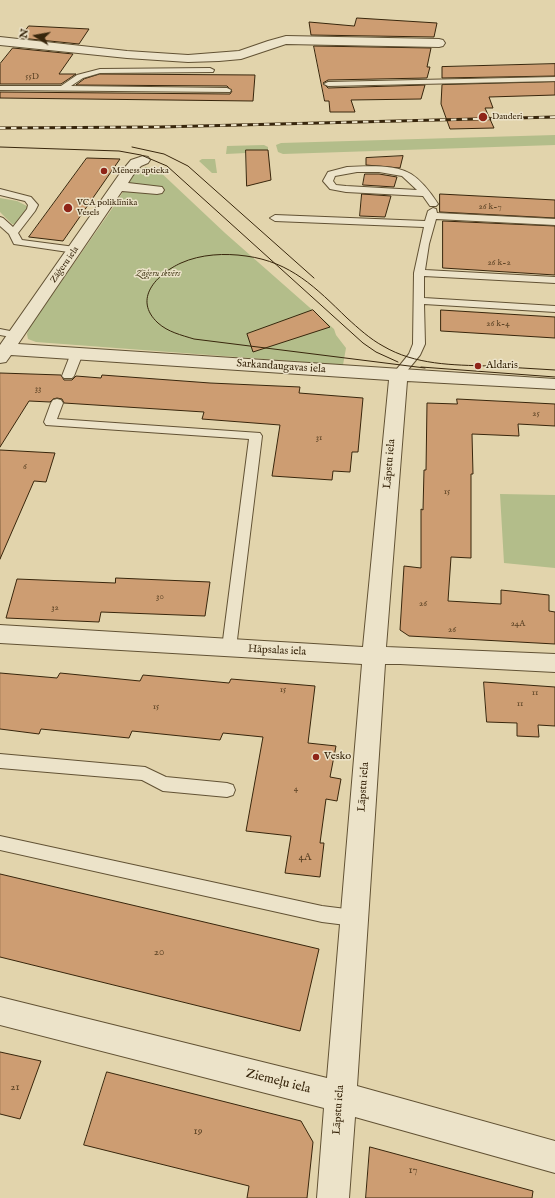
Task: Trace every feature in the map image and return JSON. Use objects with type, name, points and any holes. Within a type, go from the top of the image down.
[{"type":"street","points":[[0,41],[150,56],[178,57],[235,56],[270,43],[286,40],[439,43]]},
{"type":"street","points":[[128,172],[136,163],[142,160]]},
{"type":"street","name":"Zāģeru iela","points":[[5,350],[128,172]]},
{"type":"street","points":[[119,186],[157,190]]},
{"type":"street","name":"Sarkandaugavas iela","points":[[5,350],[77,353],[555,384]]},
{"type":"street","name":"Lāpstu iela","points":[[333,1198],[374,656],[398,375]]},
{"type":"street","name":"Hāpsalas iela","points":[[0,634],[374,656],[400,655],[555,663]]},
{"type":"street","name":"Ziemeļu iela","points":[[0,1011],[340,1097],[555,1158]]},
{"type":"lane","points":[[63,89],[74,79],[84,73],[100,71],[210,70]]},
{"type":"lane","points":[[328,84],[555,79]]},
{"type":"lane","points":[[0,88],[227,90]]},
{"type":"lane","points":[[398,375],[414,355],[419,344],[419,273],[432,214],[426,193],[406,174],[396,172],[356,169],[339,170],[331,174],[328,181],[333,187],[346,189],[426,193]]},
{"type":"lane","points":[[0,192],[28,199],[33,205],[32,209],[13,233]]},
{"type":"lane","points":[[275,218],[432,214],[555,222]]},
{"type":"lane","points":[[0,220],[13,233],[18,242],[75,250]]},
{"type":"lane","points":[[419,273],[555,280]]},
{"type":"lane","points":[[419,301],[555,309]]},
{"type":"lane","points":[[0,332],[5,350]]},
{"type":"lane","points":[[68,376],[77,353]]},
{"type":"lane","points":[[58,403],[50,422],[256,436],[229,648]]},
{"type":"lane","points":[[0,761],[145,774],[163,784],[227,790]]},
{"type":"lane","points":[[0,844],[322,914],[354,918]]},
{"type":"green space","points":[[555,135],[555,145],[283,154],[278,152],[276,145],[281,143]]},
{"type":"green space","points":[[264,145],[268,147],[268,150],[246,150],[246,153],[226,154],[227,146]]},
{"type":"green space","points":[[202,159],[215,159],[217,173],[212,173],[199,161]]},
{"type":"green space","name":"Zāģeru skvērs","points":[[146,167],[157,169],[225,233],[334,329],[336,335],[346,348],[343,365],[36,342],[28,339],[27,334],[29,328],[114,206],[137,170]]},
{"type":"green space","points":[[0,198],[17,201],[27,206],[28,209],[16,225],[12,224],[0,212]]},
{"type":"green space","points":[[500,494],[555,495],[555,568],[504,563]]},
{"type":"building","points":[[357,18],[437,23],[434,37],[311,35],[309,22],[354,26]]},
{"type":"building","points":[[29,26],[89,29],[79,44],[20,38]]},
{"type":"building","points":[[314,46],[431,48],[427,67],[430,67],[427,78],[328,80],[323,83],[328,88],[425,85],[421,99],[351,100],[355,112],[330,112],[329,101],[325,101]]},
{"type":"building","points":[[13,48],[73,54],[59,74],[76,74],[61,84],[0,84],[0,64]]},
{"type":"building","points":[[555,64],[555,76],[442,78],[442,67]]},
{"type":"building","points":[[100,74],[255,75],[253,101],[0,98],[0,92],[230,94],[232,91],[227,86],[76,85],[84,79]]},
{"type":"building","points":[[555,82],[555,95],[489,97],[493,108],[485,108],[494,128],[450,129],[441,104],[442,85]]},
{"type":"building","points":[[246,150],[268,150],[271,180],[247,186]]},
{"type":"building","points":[[403,156],[400,168],[366,165],[366,158]]},
{"type":"building","name":"VCA poliklīnika Vesels","points":[[87,158],[120,159],[63,241],[29,237]]},
{"type":"building","points":[[365,174],[379,174],[397,177],[394,187],[363,185]]},
{"type":"building","points":[[362,194],[391,196],[385,217],[360,216]]},
{"type":"building","points":[[440,194],[555,200],[555,218],[440,212]]},
{"type":"building","points":[[443,221],[555,226],[555,275],[443,268]]},
{"type":"building","points":[[313,310],[330,327],[253,352],[247,334]]},
{"type":"building","points":[[441,310],[555,317],[555,338],[441,331]]},
{"type":"building","points":[[0,373],[61,375],[64,380],[72,380],[76,376],[101,378],[102,375],[210,383],[300,387],[299,393],[363,398],[358,452],[352,452],[350,472],[333,471],[332,480],[272,476],[280,425],[202,419],[204,412],[64,403],[62,399],[57,398],[50,402],[29,401],[0,447]]},
{"type":"building","points":[[457,399],[555,404],[555,426],[518,424],[519,436],[472,434],[473,474],[471,474],[471,558],[451,557],[448,601],[501,604],[501,590],[549,595],[549,611],[555,612],[555,644],[409,636],[400,630],[404,566],[421,568],[421,509],[423,510],[424,470],[426,470],[427,403],[457,404]]},
{"type":"building","points":[[0,450],[55,453],[46,482],[34,481],[0,559]]},
{"type":"building","points":[[116,578],[210,582],[205,616],[101,612],[99,622],[6,618],[17,579],[115,583]]},
{"type":"building","points":[[0,673],[57,678],[60,673],[140,681],[143,675],[229,683],[231,679],[315,686],[308,743],[336,746],[330,777],[341,779],[337,801],[326,799],[320,843],[324,843],[320,877],[285,873],[291,836],[246,831],[263,737],[223,733],[220,740],[132,731],[129,738],[41,729],[39,734],[0,729]]},
{"type":"building","points":[[484,682],[555,687],[555,726],[538,725],[539,737],[517,736],[517,723],[487,722]]},
{"type":"building","points":[[0,874],[319,949],[300,1031],[0,957]]},
{"type":"building","points":[[0,1052],[41,1061],[20,1119],[0,1114]]},
{"type":"building","points":[[107,1072],[301,1121],[313,1142],[307,1198],[247,1198],[249,1186],[84,1145]]},
{"type":"building","points":[[370,1147],[533,1191],[532,1198],[366,1198]]},
{"type":"tram line","points":[[0,147],[119,151],[141,155],[167,166],[275,264]]},
{"type":"tram line","points":[[132,147],[164,154],[188,166],[314,278]]},
{"type":"tram line","points":[[275,264],[262,259],[230,255],[213,255],[189,260],[172,268],[156,280],[148,296],[147,305],[151,314],[162,326],[170,331],[194,339],[425,368]]},
{"type":"tram line","points":[[275,264],[290,270],[302,278],[369,337],[383,346],[408,357],[434,363],[555,370]]},
{"type":"tram line","points":[[275,264],[363,343],[376,352],[398,362]]},
{"type":"tram line","points":[[421,367],[555,377]]},
{"type":"railway","points":[[0,128],[160,127],[555,117]]},
{"type":"place","name":"Dauderi","points":[[483,117]]},
{"type":"place","name":"Mēness aptieka","points":[[104,171]]},
{"type":"place","name":"VCA poliklīnika Vesels","points":[[68,208]]},
{"type":"place","name":"Aldaris","points":[[478,366]]},
{"type":"place","name":"Vesko","points":[[316,757]]}]
